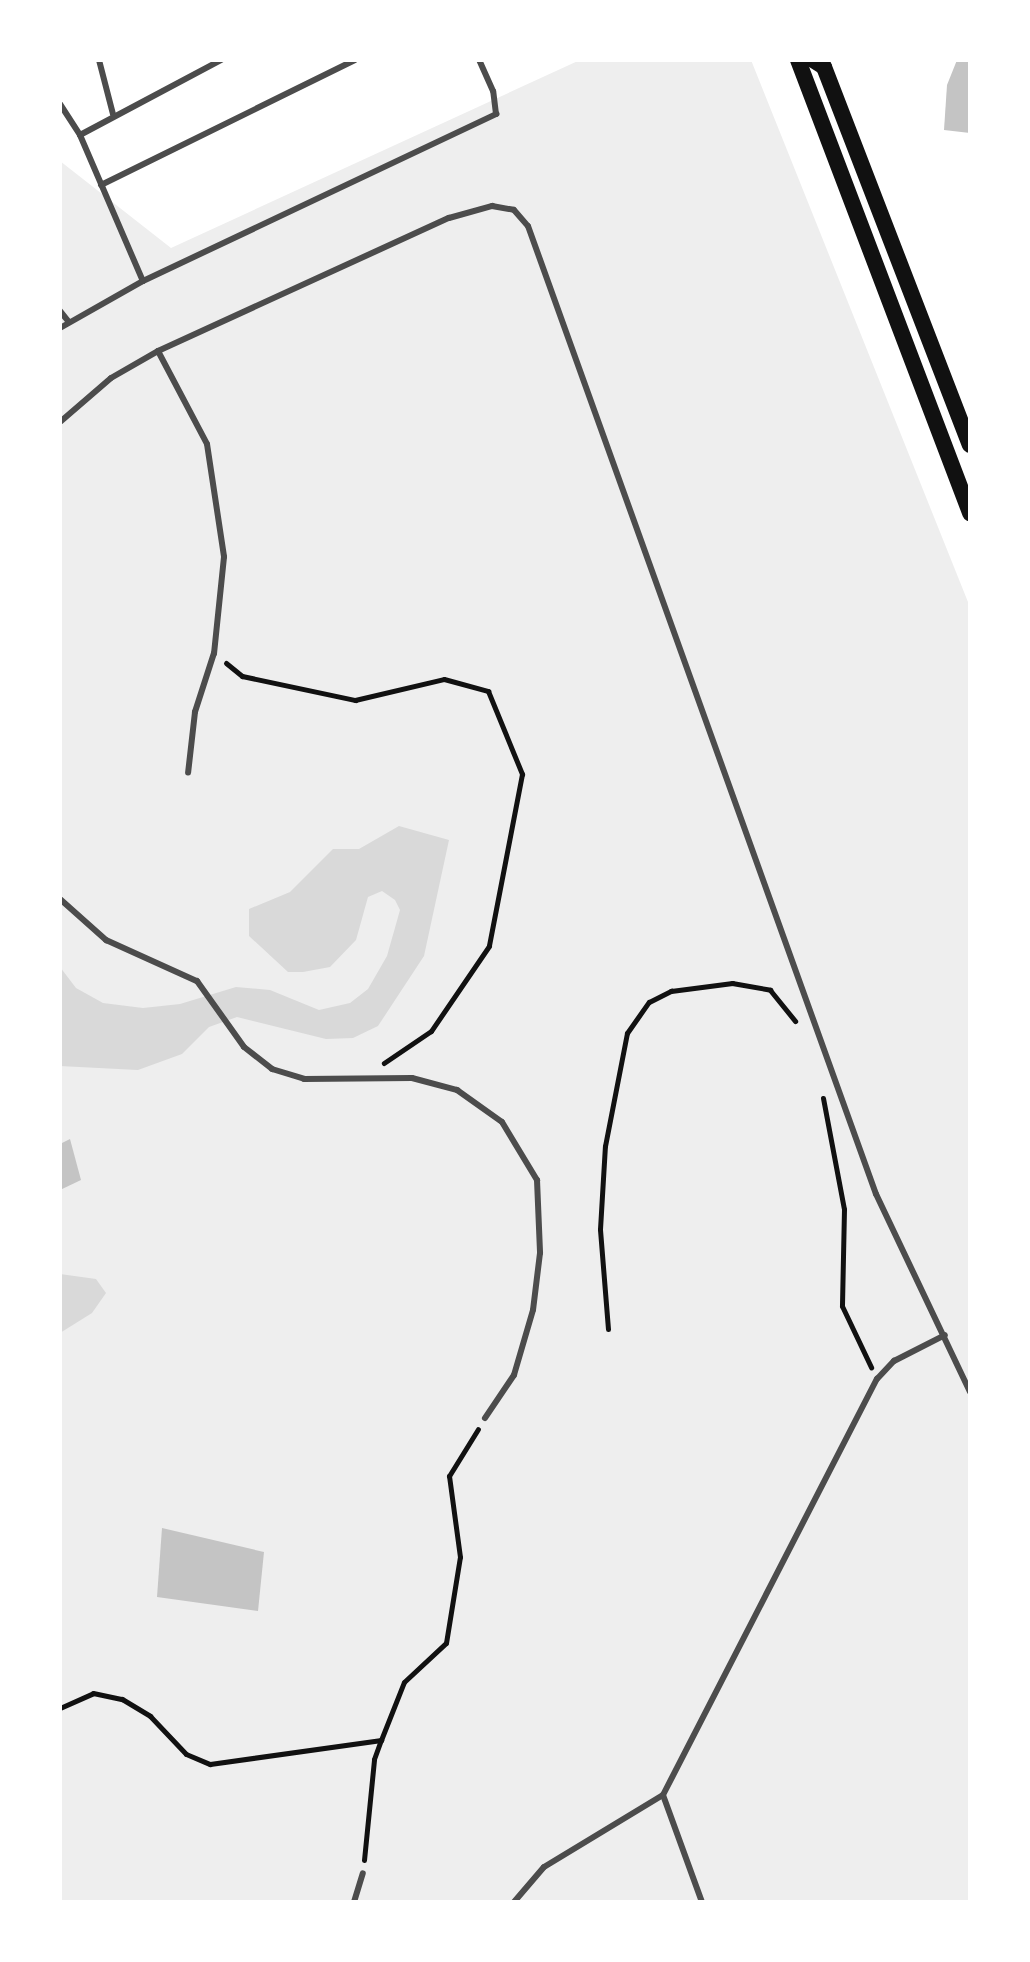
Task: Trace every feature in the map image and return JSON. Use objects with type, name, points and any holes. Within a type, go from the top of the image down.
[{"type":"main road","points":[[798,60],[970,513]]},
{"type":"main road","points":[[813,60],[824,67],[970,445]]},
{"type":"main road","points":[[903,340],[925,330]]},
{"type":"lane","points":[[99,60],[113,114]]},
{"type":"lane","points":[[80,135],[113,114],[221,60]]},
{"type":"lane","points":[[101,185],[355,60]]},
{"type":"lane","points":[[60,328],[143,281],[496,114],[493,91],[479,60]]},
{"type":"lane","points":[[60,104],[80,135],[143,281]]},
{"type":"lane","points":[[60,422],[111,378],[158,351],[449,218],[492,206],[514,210],[528,226],[876,1194],[904,1261],[945,1335],[970,1392]]},
{"type":"lane","points":[[60,311],[68,321]]},
{"type":"lane","points":[[158,351],[207,444],[224,557],[214,653],[195,712],[188,773]]},
{"type":"lane","points":[[60,899],[106,940],[184,974],[203,988],[233,1033],[272,1069],[304,1079],[412,1078],[457,1090],[502,1122],[537,1180],[540,1253],[533,1310],[514,1375],[485,1418]]},
{"type":"lane","points":[[514,1902],[544,1867],[663,1795],[877,1379],[894,1361],[945,1335]]},
{"type":"lane","points":[[663,1795],[702,1902]]},
{"type":"lane","points":[[354,1902],[363,1873]]},
{"type":"path","points":[[214,653],[242,676],[355,700],[444,679],[488,691],[522,774],[489,946],[431,1031],[360,1080]]},
{"type":"path","points":[[608,1329],[600,1229],[604,1160],[627,1033],[649,1002],[671,991],[732,983],[770,990],[800,1031]]},
{"type":"path","points":[[822,1091],[844,1209],[842,1306],[877,1379]]},
{"type":"path","points":[[363,1873],[374,1759],[404,1682],[446,1643],[460,1557],[449,1476],[485,1418]]},
{"type":"path","points":[[60,1708],[93,1693],[122,1699],[150,1716],[186,1754],[210,1764],[381,1740]]},
{"type":"shaded area","points":[[580,60],[751,60],[970,607],[970,1902],[60,1902],[60,161],[171,248]]},
{"type":"shaded area","points":[[399,826],[449,840],[424,956],[378,1026],[353,1038],[326,1039],[237,1017],[209,1027],[182,1054],[138,1070],[60,1066],[60,967],[76,988],[103,1003],[143,1008],[180,1004],[236,987],[270,990],[319,1010],[350,1003],[368,989],[387,956],[400,910],[395,900],[382,891],[368,897],[356,940],[330,967],[303,972],[288,972],[249,936],[249,909],[290,892],[333,849],[359,849]]},
{"type":"shaded area","points":[[60,1274],[96,1279],[106,1293],[92,1313],[60,1333]]},
{"type":"building","points":[[957,60],[970,60],[970,133],[944,130],[947,85]]},
{"type":"building","points":[[70,1139],[81,1180],[60,1190],[60,1144]]},
{"type":"building","points":[[162,1528],[264,1552],[258,1611],[157,1597]]}]
